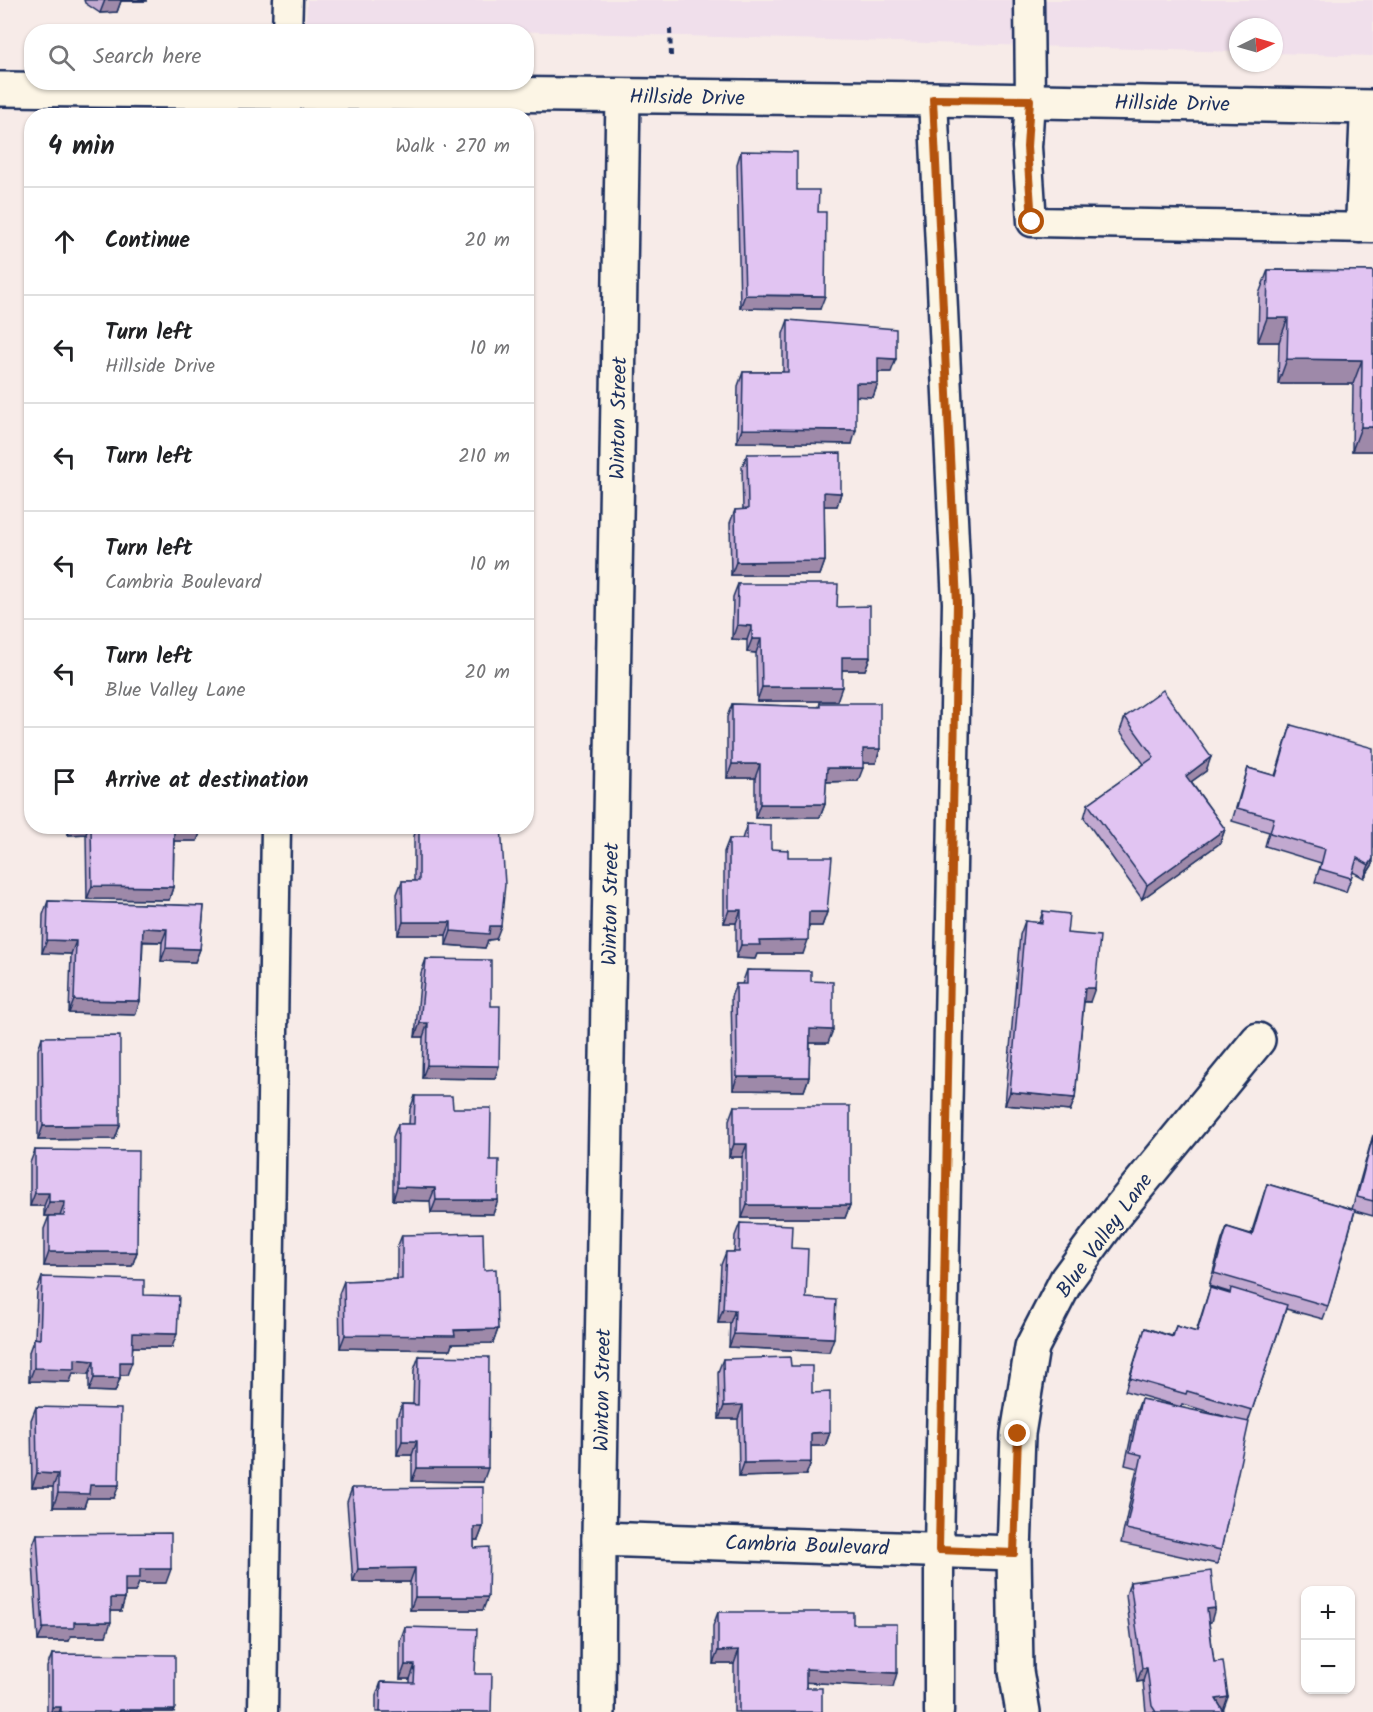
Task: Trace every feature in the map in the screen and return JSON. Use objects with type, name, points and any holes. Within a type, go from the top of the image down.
[{"type":"street","name":"Hillside Drive","points":[[0,89],[24,90]]},
{"type":"street","name":"Hillside Drive","points":[[36,90],[286,97],[624,96],[1030,100],[1369,107]]},
{"type":"street","name":"Winton Street","points":[[598,1712],[624,96]]},
{"type":"street","name":"Blue Valley Lane","points":[[1023,1712],[1016,1671],[1014,1553],[1018,1434],[1032,1347],[1067,1279],[1258,1040]]},
{"type":"street","name":"Cambria Boulevard","points":[[599,1539],[1014,1553]]},
{"type":"lane","points":[[287,24],[288,0]]},
{"type":"lane","points":[[1029,0],[1030,100],[1027,147],[1032,222],[1367,228],[1369,107]]},
{"type":"lane","points":[[933,99],[957,603],[939,1550],[939,1712]]},
{"type":"lane","points":[[263,1712],[276,834]]},
{"type":"path","points":[[670,29],[671,63]]},
{"type":"shaded area","points":[[307,0],[1373,0],[1373,56],[1283,53],[1283,18],[1229,18],[1229,52],[534,32],[534,24],[306,24]]},
{"type":"building","points":[[741,151],[797,152],[797,190],[819,190],[818,212],[826,212],[825,296],[745,295]]},
{"type":"building","points":[[1268,270],[1373,271],[1373,427],[1361,427],[1362,360],[1287,359],[1288,318],[1267,318]]},
{"type":"building","points":[[788,320],[896,329],[896,359],[878,358],[878,383],[856,383],[856,430],[742,429],[743,372],[788,372]]},
{"type":"building","points":[[841,453],[841,493],[824,492],[825,561],[736,562],[735,510],[748,509],[747,454]]},
{"type":"building","points":[[738,584],[838,584],[837,607],[870,606],[870,657],[842,657],[842,687],[762,687],[761,639],[752,639],[752,626],[737,625]]},
{"type":"building","points":[[1163,690],[1211,757],[1186,776],[1225,829],[1147,885],[1088,804],[1154,757],[1125,717]]},
{"type":"building","points":[[820,703],[880,703],[880,749],[863,749],[863,768],[827,768],[825,804],[760,804],[760,764],[732,764],[732,704],[820,707]]},
{"type":"building","points":[[1291,725],[1373,748],[1373,859],[1369,865],[1357,858],[1351,878],[1320,869],[1325,849],[1270,833],[1274,818],[1237,808],[1248,768],[1276,776]]},
{"type":"building","points":[[747,824],[771,825],[771,849],[788,850],[788,857],[832,857],[827,912],[809,912],[808,940],[759,941],[760,945],[741,945],[741,910],[729,910],[729,839],[747,839]]},
{"type":"building","points":[[91,834],[174,834],[173,887],[92,886]]},
{"type":"building","points":[[419,834],[502,834],[505,884],[501,926],[490,926],[489,934],[451,931],[451,922],[403,922],[402,881],[419,881]]},
{"type":"building","points":[[48,901],[204,906],[200,949],[166,948],[167,929],[143,928],[140,1001],[74,1000],[76,941],[47,940]]},
{"type":"building","points":[[1043,911],[1069,914],[1067,933],[1100,936],[1095,988],[1085,988],[1075,1098],[1010,1092],[1025,921],[1042,923]]},
{"type":"building","points":[[426,959],[491,960],[491,1006],[500,1006],[499,1066],[427,1065],[428,1023],[420,1023]]},
{"type":"building","points":[[747,970],[811,971],[811,981],[833,982],[833,1030],[810,1029],[809,1077],[737,1077],[736,984],[747,984]]},
{"type":"building","points":[[120,1036],[120,1125],[43,1126],[42,1037]]},
{"type":"building","points":[[415,1096],[452,1096],[453,1108],[491,1108],[490,1160],[499,1160],[498,1200],[436,1200],[435,1188],[397,1187],[398,1124],[414,1124]]},
{"type":"building","points":[[734,1106],[850,1106],[850,1205],[747,1205],[747,1144],[734,1144]]},
{"type":"building","points":[[1373,1136],[1373,1201],[1357,1197]]},
{"type":"building","points":[[35,1150],[138,1151],[137,1252],[49,1252],[49,1216],[64,1216],[65,1202],[49,1202],[49,1193],[35,1193]]},
{"type":"building","points":[[1267,1184],[1355,1210],[1328,1306],[1214,1273],[1227,1227],[1252,1235]]},
{"type":"building","points":[[740,1223],[792,1225],[791,1248],[808,1249],[806,1298],[836,1300],[834,1338],[734,1334],[735,1310],[723,1309],[726,1252],[739,1252]]},
{"type":"building","points":[[483,1233],[484,1270],[496,1269],[498,1329],[454,1330],[455,1336],[345,1335],[344,1281],[402,1279],[402,1235]]},
{"type":"building","points":[[42,1277],[144,1280],[144,1295],[179,1296],[177,1334],[133,1333],[132,1362],[120,1362],[120,1378],[94,1378],[94,1361],[75,1359],[75,1369],[34,1368],[34,1338],[40,1339]]},
{"type":"building","points":[[1210,1288],[1230,1294],[1231,1288],[1287,1305],[1252,1410],[1187,1391],[1186,1394],[1130,1378],[1145,1328],[1173,1337],[1176,1326],[1197,1332]]},
{"type":"building","points":[[419,1356],[489,1357],[488,1468],[417,1468],[417,1441],[402,1441],[402,1404],[418,1405]]},
{"type":"building","points":[[790,1357],[791,1366],[812,1366],[812,1393],[830,1392],[830,1432],[811,1433],[811,1462],[744,1463],[743,1405],[724,1406],[723,1359]]},
{"type":"building","points":[[1141,1399],[1249,1422],[1221,1550],[1126,1529],[1142,1455],[1130,1452]]},
{"type":"building","points":[[36,1407],[121,1409],[119,1485],[90,1485],[89,1494],[58,1493],[58,1474],[37,1473]]},
{"type":"building","points":[[483,1487],[483,1527],[474,1527],[474,1548],[489,1547],[488,1597],[415,1597],[415,1568],[358,1569],[352,1488]]},
{"type":"building","points":[[171,1533],[171,1569],[140,1569],[140,1578],[125,1578],[125,1598],[111,1598],[111,1622],[74,1622],[74,1628],[43,1628],[37,1534]]},
{"type":"building","points":[[1211,1571],[1215,1608],[1207,1609],[1214,1662],[1223,1661],[1228,1697],[1216,1699],[1224,1712],[1156,1712],[1152,1706],[1147,1668],[1142,1668],[1130,1582]]},
{"type":"building","points":[[718,1612],[853,1612],[853,1624],[897,1624],[897,1673],[806,1669],[806,1688],[822,1688],[822,1712],[739,1712],[739,1650],[718,1651]]},
{"type":"building","points":[[405,1627],[477,1629],[475,1674],[492,1674],[491,1712],[380,1712],[381,1682],[414,1683],[415,1665],[405,1665]]},
{"type":"building","points":[[52,1654],[175,1655],[175,1710],[61,1712],[61,1707],[52,1707]]},
{"type":"route","points":[[1018,1434],[1014,1553],[939,1550],[957,603],[933,99],[1030,100],[1027,147],[1032,222]]}]
